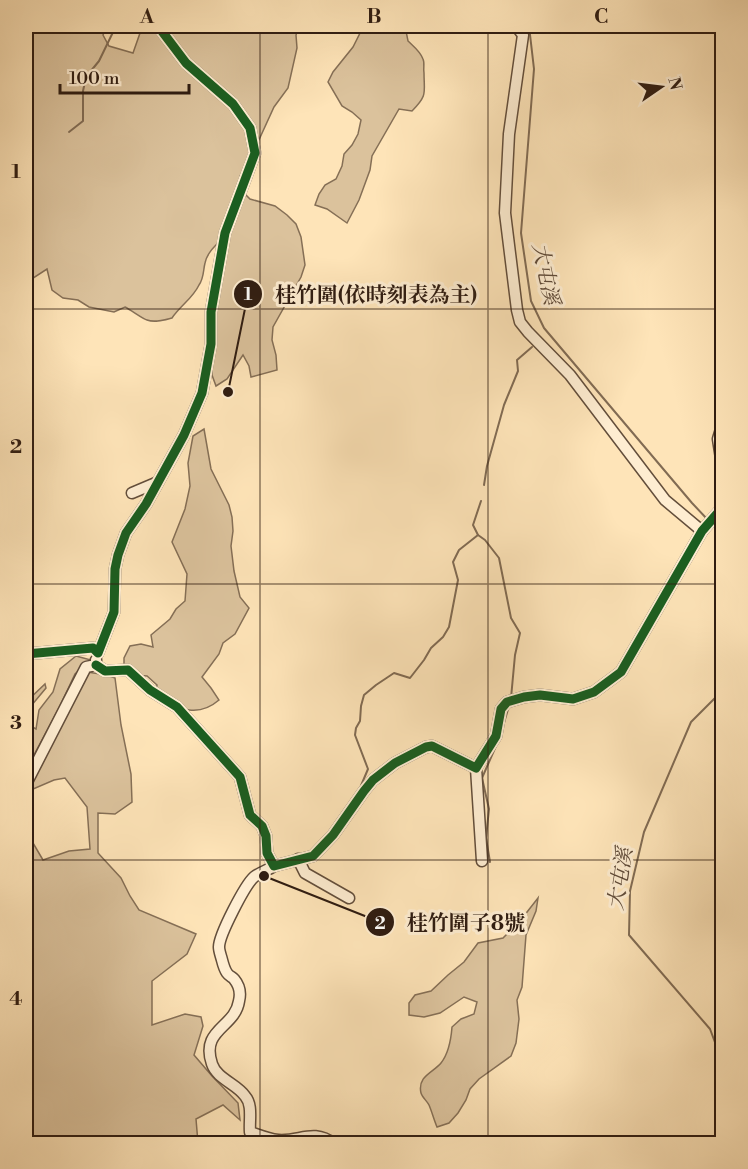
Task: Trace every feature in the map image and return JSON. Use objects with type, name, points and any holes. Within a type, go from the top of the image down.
[{"type":"street","points":[[96,665],[98,653],[114,612],[115,569],[126,533],[146,504],[184,435],[202,393],[211,344],[211,312],[225,233],[255,153],[250,128],[233,104],[186,63],[158,26]]},
{"type":"street","points":[[516,26],[523,35],[509,134],[505,213],[520,322],[570,375],[665,500],[704,529]]},
{"type":"street","points":[[723,426],[718,439],[723,465]]},
{"type":"street","points":[[132,493],[158,482]]},
{"type":"street","points":[[482,861],[476,768],[496,736],[501,709],[511,700],[540,695],[573,699],[594,692],[621,672],[704,529],[721,510]]},
{"type":"street","points":[[26,654],[83,648],[93,648],[98,653]]},
{"type":"street","points":[[26,784],[86,667],[96,665],[105,671],[128,670],[150,690],[177,707],[240,777],[250,815],[262,826],[266,836],[267,853],[274,866]]},
{"type":"street","points":[[334,1143],[319,1135],[280,1140],[265,1138],[250,1132],[250,1106],[246,1096],[212,1065],[209,1048],[211,1041],[218,1030],[232,1018],[238,1009],[240,998],[235,981],[227,973],[219,945],[223,932],[234,908],[253,878],[274,866],[313,856],[333,835],[373,780],[395,764],[432,746],[476,768]]},
{"type":"street","points":[[298,859],[305,873],[349,898]]},
{"type":"shaded area","points":[[26,26],[60,26],[61,28],[107,26],[103,35],[109,46],[133,53],[140,33],[135,26],[299,26],[296,35],[297,48],[288,88],[274,107],[247,166],[240,176],[241,190],[250,199],[275,206],[296,224],[301,237],[305,265],[301,277],[273,327],[272,340],[277,370],[251,377],[249,366],[243,355],[227,379],[216,386],[212,375],[212,364],[221,240],[207,256],[202,280],[196,290],[172,318],[166,320],[150,321],[125,307],[114,312],[89,307],[78,300],[63,298],[52,290],[47,269],[26,285]]},
{"type":"shaded area","points":[[355,26],[405,26],[408,41],[424,61],[424,90],[421,101],[412,111],[399,109],[372,156],[370,170],[359,200],[347,223],[327,209],[315,205],[325,185],[336,179],[344,154],[358,134],[361,120],[342,106],[328,82],[360,33]]},
{"type":"shaded area","points":[[204,429],[211,469],[229,505],[232,517],[231,546],[240,597],[249,608],[235,634],[223,643],[219,654],[202,677],[219,700],[203,709],[187,710],[155,697],[157,685],[147,676],[124,671],[124,658],[130,646],[141,644],[153,647],[151,635],[170,619],[185,601],[187,574],[172,542],[185,509],[190,486],[188,463],[193,436]]},
{"type":"shaded area","points":[[76,656],[91,660],[75,674],[26,770],[26,702],[45,684],[46,688],[31,706],[30,725],[36,729],[39,710],[53,692],[60,669]]},
{"type":"shaded area","points":[[87,672],[115,678],[121,725],[131,774],[132,802],[115,814],[98,813],[98,853],[121,878],[139,910],[196,934],[187,954],[152,981],[152,1025],[185,1014],[201,1017],[203,1026],[194,1055],[238,1103],[240,1120],[223,1105],[196,1119],[198,1143],[26,1143],[26,831],[43,860],[69,851],[90,849],[87,807],[65,778],[33,789],[31,800],[26,802],[26,797],[56,730]]},
{"type":"shaded area","points":[[538,898],[536,911],[526,935],[522,987],[517,1000],[519,1019],[516,1043],[511,1056],[479,1079],[470,1089],[458,1113],[449,1123],[437,1127],[429,1105],[422,1096],[421,1082],[444,1059],[452,1027],[461,1019],[474,1014],[477,1002],[464,997],[440,1013],[424,1017],[409,1015],[409,1003],[415,995],[431,991],[464,962],[478,943],[503,938]]},
{"type":"waterway","points":[[69,132],[83,121],[83,91],[86,77],[99,61],[116,26]]},
{"type":"waterway","name":"大屯溪","points":[[529,26],[534,69],[521,233],[531,301],[544,328],[708,520]]},
{"type":"waterway","points":[[484,485],[504,405],[518,371],[517,360],[532,347]]},
{"type":"waterway","points":[[481,501],[473,525],[478,535],[499,558],[511,618],[520,633],[515,655],[511,698]]},
{"type":"waterway","name":"大屯溪","points":[[712,524],[722,535]]},
{"type":"waterway","points":[[360,788],[368,769],[355,735],[360,721],[364,695],[394,673],[410,678],[431,648],[443,637],[449,627],[458,580],[453,562],[459,550],[478,535]]},
{"type":"waterway","name":"大屯溪","points":[[722,691],[691,722],[644,832],[630,891],[629,935],[710,1029],[722,1061]]},
{"type":"waterway","points":[[503,726],[509,706]]},
{"type":"waterway","points":[[490,862],[486,838],[489,809],[482,778],[496,746]]},
{"type":"waterway","name":"大屯溪","points":[[715,1144],[722,1124]]},
{"type":"cycle path","points":[[26,654],[93,648],[98,653],[114,612],[115,569],[126,533],[146,504],[184,435],[202,393],[211,344],[211,312],[225,233],[255,153],[250,128],[233,104],[186,63],[158,26]]},
{"type":"cycle path","points":[[96,665],[105,671],[128,670],[150,690],[177,707],[240,777],[250,815],[262,826],[266,836],[267,853],[274,866],[313,856],[333,835],[373,780],[395,763],[432,746],[476,768],[496,736],[501,709],[507,702],[540,695],[573,699],[594,692],[621,672],[702,531],[722,508]]},
{"type":"place","name":"桂竹圍(依時刻表為主)","points":[[228,392]]},
{"type":"place","name":"桂竹圍子8號","points":[[264,876]]}]
